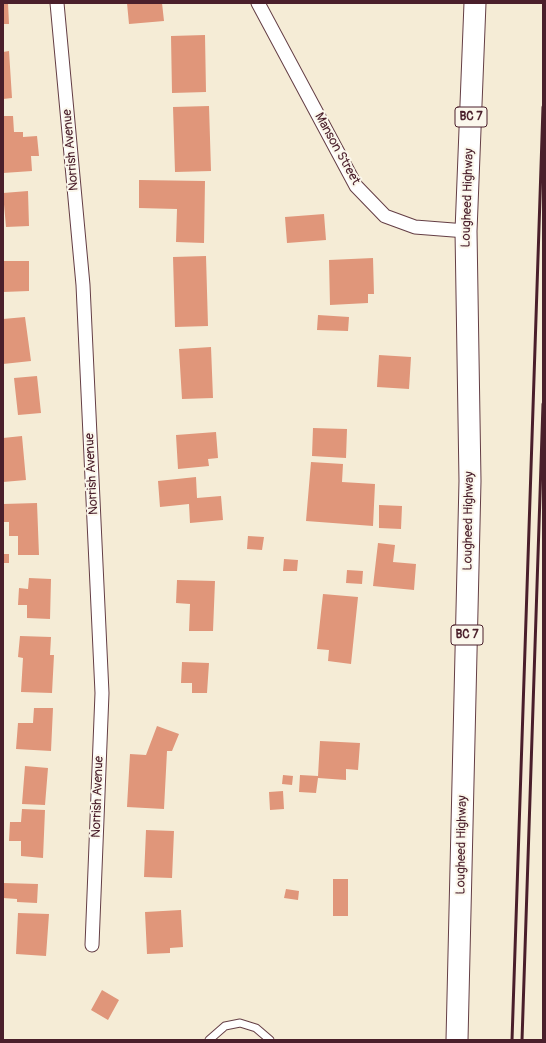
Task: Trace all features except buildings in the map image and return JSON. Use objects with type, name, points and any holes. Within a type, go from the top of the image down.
[{"type":"main road","name":"Lougheed Highway","points":[[457,1040],[470,481],[466,231],[475,3]]},
{"type":"street","name":"Norrish Avenue","points":[[58,3],[83,286],[102,693],[92,945]]},
{"type":"street","name":"Manson Street","points":[[258,3],[356,186],[385,216],[415,227],[466,231]]},
{"type":"lane","points":[[209,1040],[225,1026],[240,1023],[256,1028],[270,1040]]},
{"type":"railway","points":[[512,1040],[543,107]]},
{"type":"railway","points":[[522,1040],[543,404]]}]
